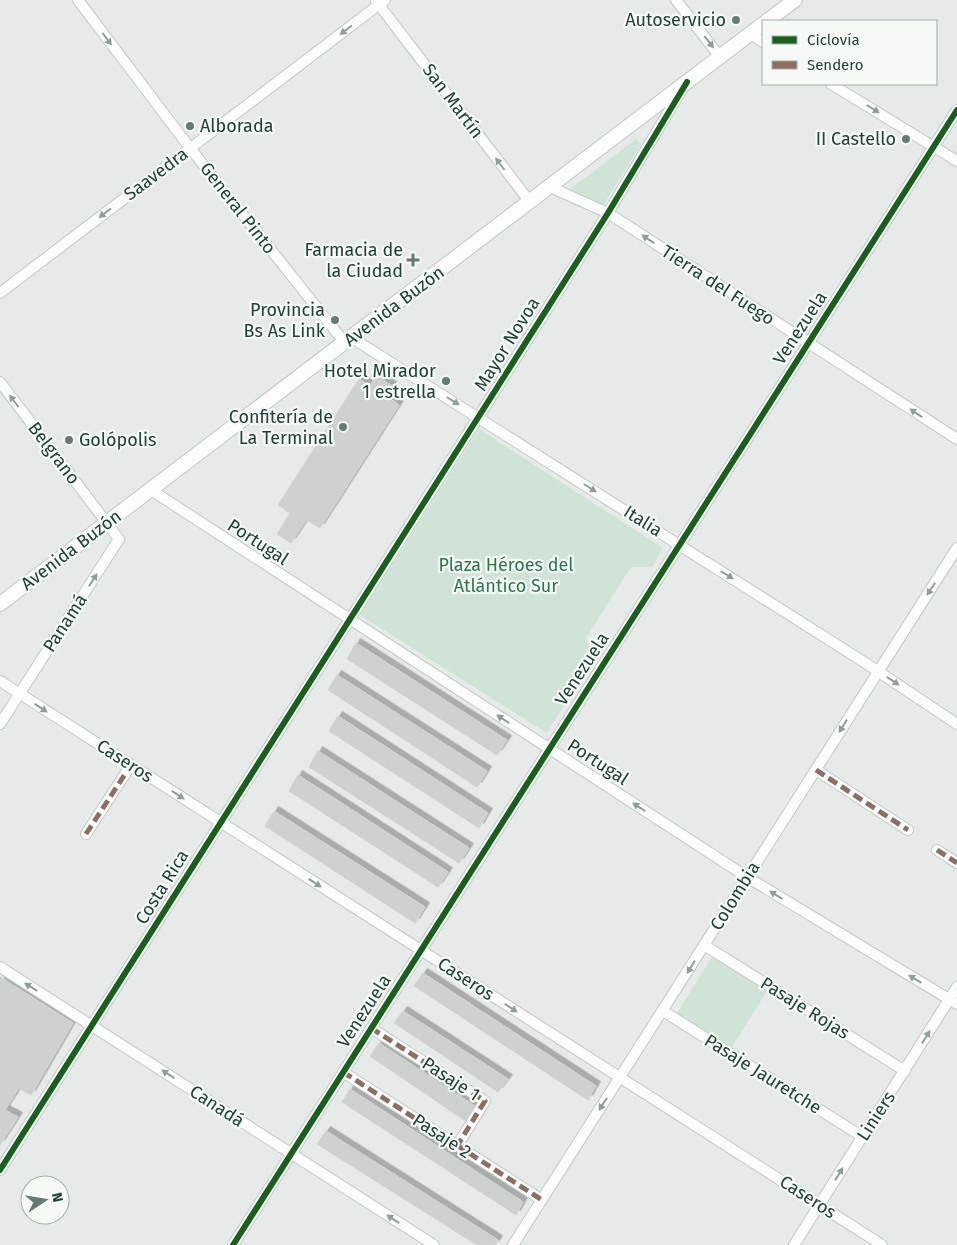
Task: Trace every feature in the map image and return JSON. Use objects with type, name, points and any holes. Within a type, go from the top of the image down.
[{"type":"main road","points":[[768,20],[795,0]]},
{"type":"main road","name":"Avenida Buzón","points":[[0,604],[762,25]]},
{"type":"street","name":"General Pinto","points":[[78,0],[190,148],[348,340]]},
{"type":"street","points":[[676,0],[720,57]]},
{"type":"street","name":"Saavedra","points":[[0,293],[380,1]]},
{"type":"street","name":"San Martín","points":[[380,1],[530,202]]},
{"type":"street","points":[[750,34],[762,41]]},
{"type":"street","name":"Mayor Novoa","points":[[350,620],[608,213],[687,82]]},
{"type":"street","points":[[833,85],[957,161]]},
{"type":"street","name":"Venezuela","points":[[232,1245],[957,110]]},
{"type":"street","name":"Tierra del Fuego","points":[[550,187],[608,213],[957,439]]},
{"type":"street","name":"Italia","points":[[348,340],[479,417],[878,671],[957,724]]},
{"type":"street","name":"Belgrano","points":[[0,382],[107,523]]},
{"type":"street","name":"Portugal","points":[[151,490],[747,877],[953,1002]]},
{"type":"street","name":"Panamá","points":[[0,724],[119,539],[107,523]]},
{"type":"street","name":"Colombia","points":[[513,1245],[957,548]]},
{"type":"street","name":"Costa Rica","points":[[0,1170],[350,620]]},
{"type":"street","name":"Caseros","points":[[0,681],[882,1245]]},
{"type":"street","points":[[86,834],[131,765]]},
{"type":"street","points":[[816,770],[908,830]]},
{"type":"street","points":[[937,850],[957,863]]},
{"type":"street","name":"Pasaje Rojas","points":[[704,945],[905,1071]]},
{"type":"street","name":"Canadá","points":[[0,967],[434,1245]]},
{"type":"street","name":"Liniers","points":[[794,1245],[905,1071],[953,1002],[957,987]]},
{"type":"street","name":"Pasaje Jauretche","points":[[663,1011],[863,1137]]},
{"type":"street","name":"Pasaje 1","points":[[371,1028],[486,1101],[457,1146]]},
{"type":"street","name":"Pasaje 2","points":[[343,1072],[542,1200]]},
{"type":"green space","points":[[636,139],[641,144],[602,207],[565,193]]},
{"type":"green space","name":"Plaza Héroes del Atlántico Sur","points":[[479,429],[663,548],[652,567],[631,567],[586,638],[594,657],[547,733],[360,615]]},
{"type":"green space","points":[[712,957],[767,991],[732,1047],[677,1013]]},
{"type":"building","points":[[376,376],[392,386],[386,396],[399,405],[320,528],[306,520],[291,543],[277,534],[290,513],[278,505],[359,379],[370,386]]},
{"type":"building","points":[[356,643],[507,740],[497,755],[347,659]]},
{"type":"building","points":[[337,675],[487,771],[477,787],[328,690]]},
{"type":"building","points":[[338,716],[488,813],[479,828],[329,731]]},
{"type":"building","points":[[318,751],[469,848],[459,863],[309,767]]},
{"type":"building","points":[[298,775],[448,872],[438,887],[289,791]]},
{"type":"building","points":[[274,811],[425,907],[415,923],[265,826]]},
{"type":"building","points":[[423,973],[596,1086],[588,1100],[414,986]]},
{"type":"building","points":[[0,977],[73,1023],[31,1095],[19,1088],[5,1110],[18,1117],[0,1145]]},
{"type":"building","points":[[403,1011],[508,1079],[498,1092],[394,1023]]},
{"type":"building","points":[[379,1043],[476,1107],[467,1122],[370,1056]]},
{"type":"building","points":[[350,1089],[523,1202],[516,1215],[342,1102]]},
{"type":"building","points":[[326,1131],[498,1240],[495,1245],[477,1245],[317,1144]]},
{"type":"marked path","points":[[86,834],[131,765]]},
{"type":"marked path","points":[[816,770],[908,830]]},
{"type":"marked path","points":[[937,850],[957,863]]},
{"type":"marked path","points":[[371,1028],[485,1101],[457,1146]]},
{"type":"marked path","points":[[343,1072],[542,1200]]},
{"type":"cycle path","points":[[0,1170],[608,213],[687,82]]},
{"type":"cycle path","points":[[233,1245],[957,110]]},
{"type":"place","name":"Autoservicio","points":[[736,20]]},
{"type":"place","name":"Alborada","points":[[190,126]]},
{"type":"place","name":"II Castello","points":[[906,139]]},
{"type":"place","name":"Farmacia de la Ciudad","points":[[413,260]]},
{"type":"place","name":"Provincia Bs As Link","points":[[335,320]]},
{"type":"place","name":"Hotel Mirador 1 estrella","points":[[446,381]]},
{"type":"place","name":"Confitería de La Terminal","points":[[343,427]]},
{"type":"place","name":"Golópolis","points":[[69,440]]}]
